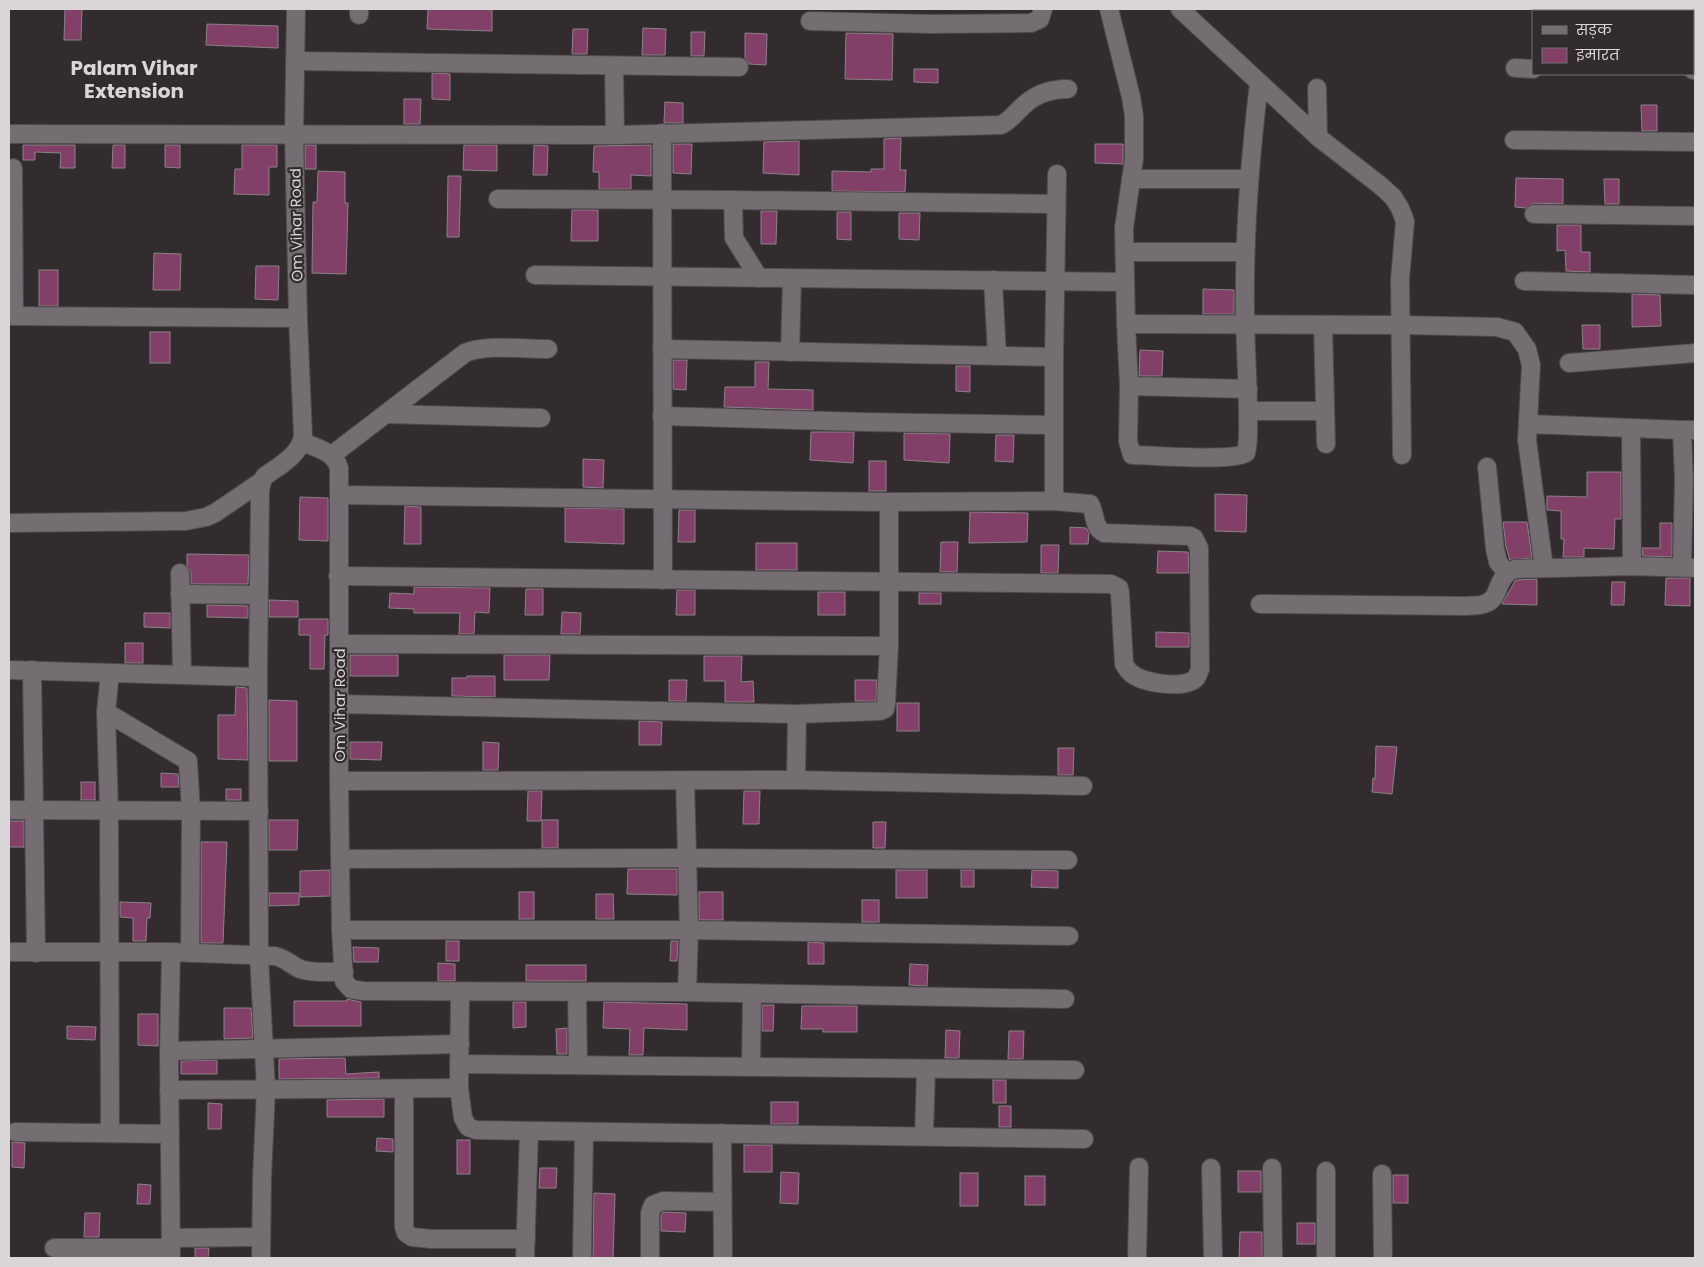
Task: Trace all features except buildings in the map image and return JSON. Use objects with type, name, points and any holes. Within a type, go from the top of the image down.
[{"type":"street","name":"Om Vihar Road","points":[[296,9],[294,135],[302,442]]},
{"type":"street","points":[[810,21],[930,16],[1036,22],[1040,19],[1043,9]]},
{"type":"street","points":[[1109,9],[1134,116],[1134,150],[1124,228],[1129,386],[1128,441],[1132,455],[1240,457],[1246,453],[1248,444],[1248,389],[1244,252],[1252,142],[1259,83]]},
{"type":"street","points":[[1180,9],[1318,137],[1382,186],[1393,197],[1400,208],[1405,221],[1400,280],[1402,455]]},
{"type":"street","points":[[295,61],[739,67]]},
{"type":"street","points":[[614,66],[615,135]]},
{"type":"street","points":[[1515,68],[1532,69]]},
{"type":"street","points":[[1317,88],[1318,137]]},
{"type":"street","points":[[9,134],[615,135],[1001,125],[1008,122],[1025,104],[1046,91],[1068,89]]},
{"type":"street","points":[[662,133],[663,580]]},
{"type":"street","points":[[1514,140],[1695,142]]},
{"type":"street","points":[[13,168],[11,316],[298,318]]},
{"type":"street","points":[[1054,501],[1054,357],[1058,174]]},
{"type":"street","points":[[1131,179],[1249,179]]},
{"type":"street","points":[[498,199],[1056,204]]},
{"type":"street","points":[[733,200],[734,238],[759,278]]},
{"type":"street","points":[[1534,214],[1695,216]]},
{"type":"street","points":[[1125,252],[1244,252]]},
{"type":"street","points":[[535,275],[1125,282]]},
{"type":"street","points":[[790,352],[792,279]]},
{"type":"street","points":[[993,280],[997,356]]},
{"type":"street","points":[[1524,282],[1695,285]]},
{"type":"street","points":[[1126,324],[1400,324],[1497,327],[1515,332],[1527,349],[1531,365],[1528,450],[1544,568]]},
{"type":"street","points":[[1323,325],[1326,444]]},
{"type":"street","points":[[9,523],[186,521],[206,517],[215,513],[262,481],[298,450],[302,442],[332,455],[465,353],[487,348],[548,349]]},
{"type":"street","points":[[662,349],[1054,357]]},
{"type":"street","points":[[1570,363],[1695,353]]},
{"type":"street","points":[[1129,386],[1248,389]]},
{"type":"street","points":[[1248,411],[1325,411]]},
{"type":"street","points":[[386,414],[541,418]]},
{"type":"street","points":[[662,416],[1054,425]]},
{"type":"street","points":[[1260,604],[1468,606],[1484,604],[1492,600],[1506,572],[1515,568],[1632,566],[1689,568],[1690,480],[1688,430],[1528,424]]},
{"type":"street","points":[[1631,429],[1632,566]]},
{"type":"street","name":"Om Vihar Road","points":[[332,455],[338,462],[340,494],[338,576],[339,781],[344,981],[351,989],[363,991],[460,992]]},
{"type":"street","points":[[1487,467],[1495,549],[1498,562],[1506,572]]},
{"type":"street","points":[[261,1258],[266,1090],[259,955],[258,595],[260,491],[262,481]]},
{"type":"street","points":[[338,576],[1110,584],[1119,588],[1124,664],[1130,673],[1151,682],[1167,684],[1191,682],[1196,678],[1200,669],[1199,548],[1194,538],[1190,536],[1104,533],[1096,527],[1094,510],[1090,504],[1054,501],[889,502],[340,494]]},
{"type":"street","points":[[339,704],[797,714],[880,711],[885,709],[889,646],[889,502]]},
{"type":"street","points":[[180,573],[182,675]]},
{"type":"street","points":[[180,594],[258,595]]},
{"type":"street","points":[[339,644],[889,646]]},
{"type":"street","points":[[9,670],[252,677],[258,675]]},
{"type":"street","points":[[32,670],[36,953]]},
{"type":"street","points":[[110,673],[106,712],[109,810],[110,1133]]},
{"type":"street","points":[[106,712],[188,761],[191,811],[190,953]]},
{"type":"street","points":[[796,780],[797,714]]},
{"type":"street","points":[[339,781],[796,780],[1083,786]]},
{"type":"street","points":[[684,781],[689,930],[687,992]]},
{"type":"street","points":[[9,810],[259,812]]},
{"type":"street","points":[[340,859],[1068,860]]},
{"type":"street","points":[[342,930],[689,930],[1069,936]]},
{"type":"street","points":[[9,952],[171,952],[259,955],[282,957],[301,969],[310,971],[344,972]]},
{"type":"street","points":[[171,952],[169,1050],[171,1248]]},
{"type":"street","points":[[1065,999],[687,992],[460,992],[459,1064],[463,1118],[468,1127],[476,1130],[530,1132],[1084,1139]]},
{"type":"street","points":[[577,992],[578,1066]]},
{"type":"street","points":[[752,993],[752,1067]]},
{"type":"street","points":[[169,1050],[460,1044]]},
{"type":"street","points":[[459,1064],[1075,1070]]},
{"type":"street","points":[[924,1136],[926,1069]]},
{"type":"street","points":[[404,1088],[404,1227],[406,1233],[412,1237],[431,1239],[526,1239]]},
{"type":"street","points":[[169,1090],[460,1088]]},
{"type":"street","points":[[15,1132],[170,1134]]},
{"type":"street","points":[[525,1258],[530,1132]]},
{"type":"street","points":[[582,1258],[584,1132]]},
{"type":"street","points":[[722,1133],[722,1258]]},
{"type":"street","points":[[1137,1258],[1139,1167]]},
{"type":"street","points":[[1211,1168],[1213,1258]]},
{"type":"street","points":[[1272,1168],[1273,1258]]},
{"type":"street","points":[[1326,1171],[1326,1258]]},
{"type":"street","points":[[1382,1174],[1384,1258]]},
{"type":"street","points":[[650,1258],[650,1213],[653,1205],[663,1201],[722,1202]]},
{"type":"street","points":[[54,1248],[171,1248],[261,1237]]},
{"type":"district","name":"Palam Vihar Extension","points":[[134,80]]}]
